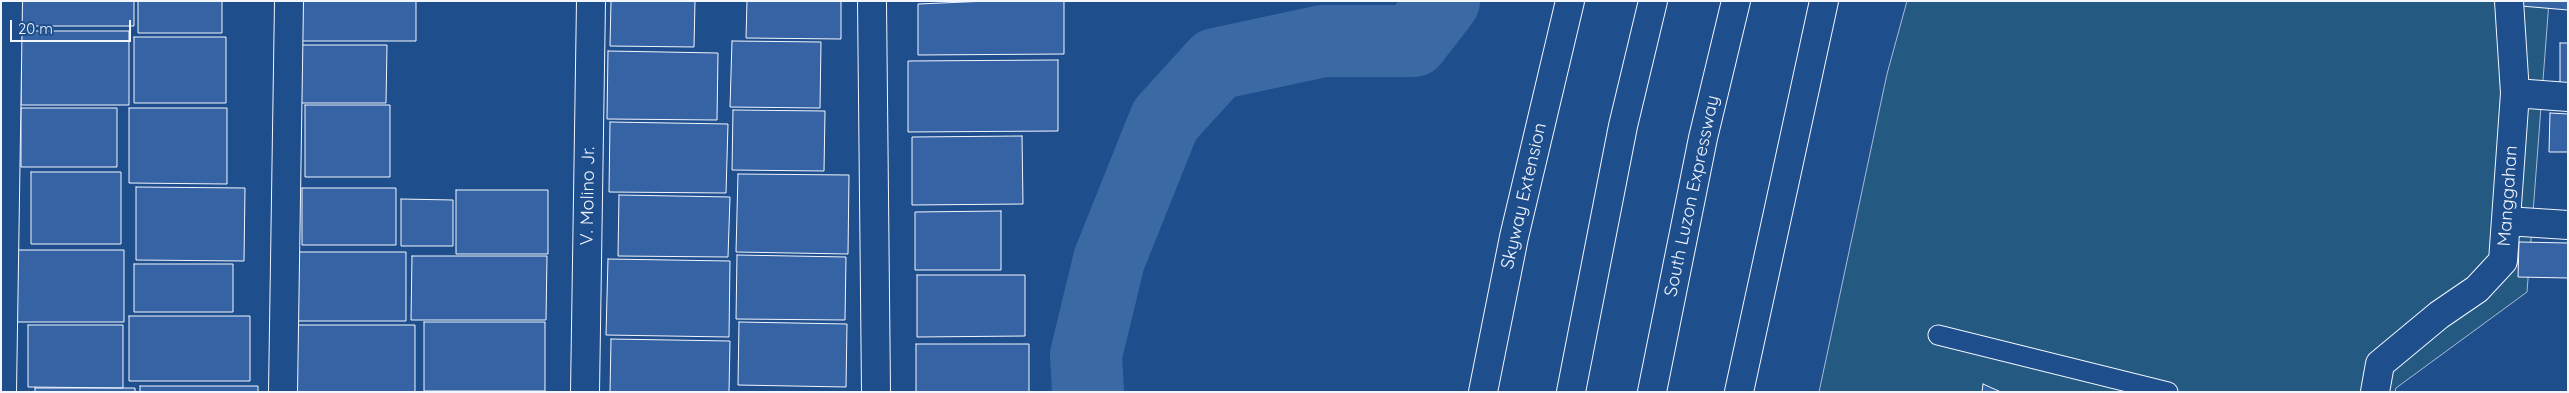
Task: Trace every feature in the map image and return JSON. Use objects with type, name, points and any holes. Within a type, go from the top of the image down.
[{"type":"main road","points":[[2,392],[8,1]]},
{"type":"main road","points":[[283,392],[289,1]]},
{"type":"main road","name":"V. Molino Jr.","points":[[585,392],[591,1]]},
{"type":"main road","points":[[872,1],[876,392]]},
{"type":"main road","name":"Skyway Extension","points":[[1483,392],[1514,237],[1570,1]]},
{"type":"main road","points":[[1571,392],[1623,126],[1653,1]]},
{"type":"main road","name":"South Luzon Expressway","points":[[1652,392],[1703,138],[1736,1]]},
{"type":"main road","points":[[1739,392],[1824,1]]},
{"type":"main road","name":"Manggahan","points":[[2375,392],[2380,364],[2439,315],[2477,289],[2503,261],[2515,93],[2509,1]]},
{"type":"main road","points":[[2515,93],[2568,97]]},
{"type":"main road","points":[[2506,221],[2568,225]]},
{"type":"lane","points":[[1938,334],[2126,386],[2168,392]]},
{"type":"shaded area","points":[[1907,1],[2549,1],[2527,292],[2396,388],[2395,392],[1819,392],[1887,74]]},
{"type":"building","points":[[18,1],[134,1],[134,26],[18,26]]},
{"type":"building","points":[[138,1],[222,1],[222,33],[138,33]]},
{"type":"building","points":[[298,1],[416,1],[416,41],[298,41]]},
{"type":"building","points":[[611,1],[695,1],[694,47],[610,46]]},
{"type":"building","points":[[747,1],[841,1],[841,39],[746,38]]},
{"type":"building","points":[[988,1],[1064,1],[1064,54],[918,55],[918,4]]},
{"type":"building","points":[[2521,1],[2568,1],[2568,10],[2521,6]]},
{"type":"building","points":[[21,31],[129,31],[129,105],[21,105]]},
{"type":"building","points":[[134,37],[226,37],[226,103],[134,103]]},
{"type":"building","points":[[732,41],[821,42],[820,108],[730,107]]},
{"type":"building","points":[[2560,43],[2568,43],[2568,85],[2560,85]]},
{"type":"building","points":[[301,45],[387,45],[386,103],[301,103]]},
{"type":"building","points":[[608,51],[718,53],[717,120],[607,119]]},
{"type":"building","points":[[1058,60],[1058,131],[908,132],[908,61]]},
{"type":"building","points":[[305,105],[390,105],[390,177],[305,177]]},
{"type":"building","points":[[21,108],[117,108],[117,167],[21,167]]},
{"type":"building","points":[[129,108],[227,108],[227,184],[129,183]]},
{"type":"building","points":[[733,110],[825,111],[824,171],[732,170]]},
{"type":"building","points":[[2550,113],[2568,114],[2568,152],[2549,152]]},
{"type":"building","points":[[610,122],[728,124],[726,193],[609,192]]},
{"type":"building","points":[[1022,136],[1023,204],[912,205],[912,137]]},
{"type":"building","points":[[31,172],[121,172],[121,244],[31,244]]},
{"type":"building","points":[[738,174],[849,175],[848,254],[736,252]]},
{"type":"building","points":[[136,187],[245,188],[244,261],[136,260]]},
{"type":"building","points":[[302,188],[396,188],[396,245],[302,245]]},
{"type":"building","points":[[456,190],[548,190],[548,254],[456,254]]},
{"type":"building","points":[[619,195],[730,197],[728,257],[618,256]]},
{"type":"building","points":[[401,199],[453,200],[453,246],[401,246]]},
{"type":"building","points":[[1001,211],[1001,270],[915,270],[915,212]]},
{"type":"building","points":[[2519,242],[2568,243],[2568,278],[2518,277]]},
{"type":"building","points":[[16,250],[124,250],[124,322],[16,322]]},
{"type":"building","points":[[297,252],[406,252],[406,321],[297,321]]},
{"type":"building","points":[[737,255],[846,257],[845,320],[736,319]]},
{"type":"building","points":[[412,256],[547,256],[546,320],[411,320]]},
{"type":"building","points":[[608,259],[730,261],[729,337],[606,335]]},
{"type":"building","points":[[134,264],[233,264],[233,312],[134,312]]},
{"type":"building","points":[[917,275],[1025,275],[1025,336],[917,337]]},
{"type":"building","points":[[129,316],[250,316],[250,381],[129,381]]},
{"type":"building","points":[[424,322],[545,322],[545,391],[424,391]]},
{"type":"building","points":[[739,322],[847,324],[846,387],[738,385]]},
{"type":"building","points":[[28,325],[123,325],[123,388],[28,387]]},
{"type":"building","points":[[297,325],[415,325],[415,392],[297,392]]},
{"type":"building","points":[[611,339],[730,341],[729,392],[610,392]]},
{"type":"building","points":[[916,344],[1029,344],[1029,392],[916,392]]},
{"type":"building","points":[[1983,384],[2001,392],[1982,392]]},
{"type":"building","points":[[140,386],[258,386],[258,392],[140,392]]},
{"type":"building","points":[[35,388],[135,388],[135,392],[35,392]]},
{"type":"waterway","points":[[1088,392],[1086,355],[1109,260],[1165,120],[1216,64],[1323,41],[1413,41],[1444,1]]}]
